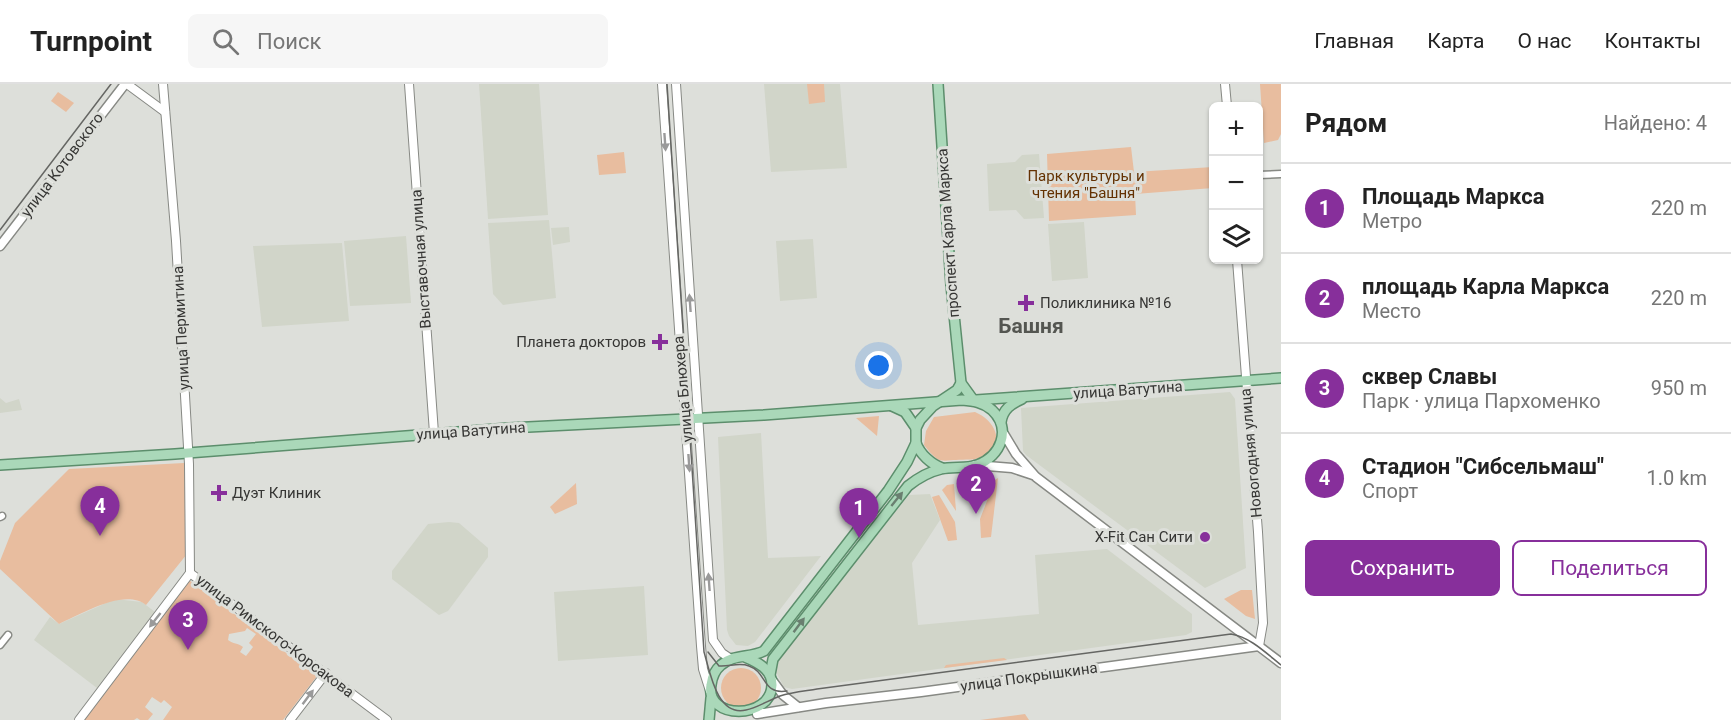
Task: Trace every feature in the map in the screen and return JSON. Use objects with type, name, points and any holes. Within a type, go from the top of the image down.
[{"type":"main road","name":"улица Котовского","points":[[0,246],[126,84]]},
{"type":"main road","name":"проспект Карла Маркса","points":[[938,84],[951,285],[961,383]]},
{"type":"main road","name":"улица Ватутина","points":[[974,401],[1281,378]]},
{"type":"main road","points":[[942,468],[929,462],[918,449],[916,428],[926,413],[957,390],[961,383],[974,401],[991,410],[1001,422],[1004,434],[1016,454],[1036,477],[1281,663]]},
{"type":"main road","points":[[1001,422],[1009,406],[1028,397]]},
{"type":"main road","points":[[941,402],[974,401]]},
{"type":"main road","name":"улица Ватутина","points":[[0,465],[434,434],[685,420],[941,402]]},
{"type":"main road","points":[[886,405],[905,412],[916,428]]},
{"type":"main road","points":[[975,465],[986,460],[999,449],[1004,434]]},
{"type":"main road","points":[[709,720],[715,671],[731,659],[764,651],[888,491],[907,462],[916,442]]},
{"type":"main road","points":[[711,695],[723,712],[734,719],[757,714],[769,700],[773,659],[908,486],[919,477],[942,468],[975,465],[1012,468],[1036,477]]},
{"type":"main road","name":"улица Покрышкина","points":[[757,714],[1259,646]]},
{"type":"main road","points":[[745,657],[756,662],[781,692],[798,707]]},
{"type":"street","points":[[126,84],[165,112]]},
{"type":"street","name":"улица Пермитина","points":[[163,84],[176,241],[188,453],[190,573]]},
{"type":"street","name":"Выставочная улица","points":[[409,84],[434,434]]},
{"type":"street","name":"улица Блюхера","points":[[662,84],[701,646],[711,695]]},
{"type":"street","name":"улица Блюхера","points":[[676,84],[713,640],[722,653],[731,659]]},
{"type":"street","points":[[1225,84],[1227,102]]},
{"type":"street","points":[[1263,175],[1281,174]]},
{"type":"street","name":"Новогодняя улица","points":[[1237,264],[1257,511],[1263,623],[1259,646]]},
{"type":"street","points":[[79,720],[190,573]]},
{"type":"street","name":"улица Римского-Корсакова","points":[[190,573],[387,720]]},
{"type":"street","points":[[0,645],[8,635]]},
{"type":"street","points":[[290,720],[326,673]]},
{"type":"shaded area","points":[[479,84],[539,84],[548,215],[488,219]]},
{"type":"shaded area","points":[[764,84],[840,84],[847,168],[771,172]]},
{"type":"shaded area","points":[[1039,154],[1044,218],[1024,219],[1016,210],[989,211],[987,164],[1015,162],[1022,155]]},
{"type":"shaded area","points":[[549,220],[556,298],[503,305],[493,294],[488,223]]},
{"type":"shaded area","points":[[1084,222],[1088,278],[1052,281],[1048,224]]},
{"type":"shaded area","points":[[569,227],[570,242],[553,245],[551,228]]},
{"type":"shaded area","points":[[406,236],[411,303],[350,306],[344,241]]},
{"type":"shaded area","points":[[813,239],[817,298],[780,301],[776,241]]},
{"type":"shaded area","points":[[342,243],[349,321],[262,327],[253,246]]},
{"type":"shaded area","points":[[1230,392],[1235,399],[1246,568],[1205,588],[1023,451],[1021,408]]},
{"type":"shaded area","points":[[0,398],[6,403],[19,399],[22,410],[0,413]]},
{"type":"shaded area","points":[[761,433],[768,558],[821,556],[755,642],[748,646],[736,645],[727,630],[718,437]]},
{"type":"shaded area","points":[[930,494],[940,520],[912,563],[918,625],[1039,614],[1035,555],[1107,549],[1192,614],[1192,632],[1186,635],[792,689],[784,687],[776,672],[778,660],[909,495]]},
{"type":"shaded area","points":[[459,523],[488,548],[488,557],[448,611],[439,615],[392,579],[392,571],[428,524]]},
{"type":"shaded area","points":[[644,586],[648,655],[558,661],[554,592]]},
{"type":"shaded area","points":[[115,599],[142,602],[155,612],[97,688],[34,640],[50,617],[59,624]]},
{"type":"green space","points":[[807,84],[824,84],[825,102],[809,104]]},
{"type":"green space","points":[[1260,84],[1281,84],[1281,134],[1278,140],[1264,143]]},
{"type":"green space","points":[[58,92],[74,103],[66,112],[51,101]]},
{"type":"green space","name":"Парк культуры и чтения \"Башня\"","points":[[1131,147],[1134,172],[1209,167],[1209,188],[1135,194],[1136,215],[1049,221],[1047,154]]},
{"type":"green space","points":[[624,152],[626,173],[599,175],[597,155]]},
{"type":"green space","points":[[975,412],[988,420],[996,438],[991,450],[981,458],[937,459],[924,445],[926,431],[934,417]]},
{"type":"green space","points":[[879,416],[877,436],[856,418]]},
{"type":"green space","points":[[184,463],[191,549],[146,605],[126,599],[115,601],[59,624],[0,569],[0,561],[15,523],[69,469]]},
{"type":"green space","points":[[998,478],[991,537],[981,538],[980,519],[995,480]]},
{"type":"green space","points":[[989,480],[978,509],[975,482]]},
{"type":"green space","points":[[576,483],[577,504],[555,514],[550,507]]},
{"type":"green space","points":[[954,484],[956,511],[942,490],[947,485]]},
{"type":"green space","points":[[939,495],[955,522],[957,540],[948,541],[932,497]]},
{"type":"green space","points":[[189,580],[317,676],[283,720],[163,720],[172,707],[164,700],[161,703],[152,697],[145,707],[153,714],[148,720],[137,718],[134,720],[83,720]],"holes":[[[247,628],[256,634],[249,643],[253,647],[246,656],[240,652],[243,647],[228,640],[229,634],[245,631]]]},
{"type":"green space","points":[[1241,590],[1252,590],[1255,619],[1246,616],[1224,599]]},
{"type":"green space","points":[[1004,658],[1007,660],[944,668],[946,665]]},
{"type":"green space","points":[[741,668],[755,674],[761,688],[755,702],[741,708],[727,702],[721,688],[727,674]]},
{"type":"green space","points":[[1025,714],[1029,720],[980,720]]},
{"type":"tram line","points":[[0,230],[111,84]]},
{"type":"tram line","points":[[667,84],[704,652],[716,691],[728,707],[746,710],[780,696],[798,692],[1231,634],[1251,642],[1281,665]]},
{"type":"tram line","points":[[708,652],[719,666],[742,664],[749,666],[755,669],[773,690],[787,691]]},
{"type":"place","name":"Поликлиника №16","points":[[1026,303]]},
{"type":"place","name":"Планета докторов","points":[[660,342]]},
{"type":"place","name":"Дуэт Клиник","points":[[219,493]]},
{"type":"place","name":"площадь Карла Маркса","points":[[976,514]]},
{"type":"place","name":"Стадион \"Сибсельмаш\"","points":[[100,536]]},
{"type":"place","name":"X-Fit Сан Сити","points":[[1205,537]]},
{"type":"place","name":"Площадь Маркса","points":[[859,538]]},
{"type":"place","name":"сквер Славы","points":[[188,650]]},
{"type":"district","name":"Башня","points":[[1031,326]]}]
